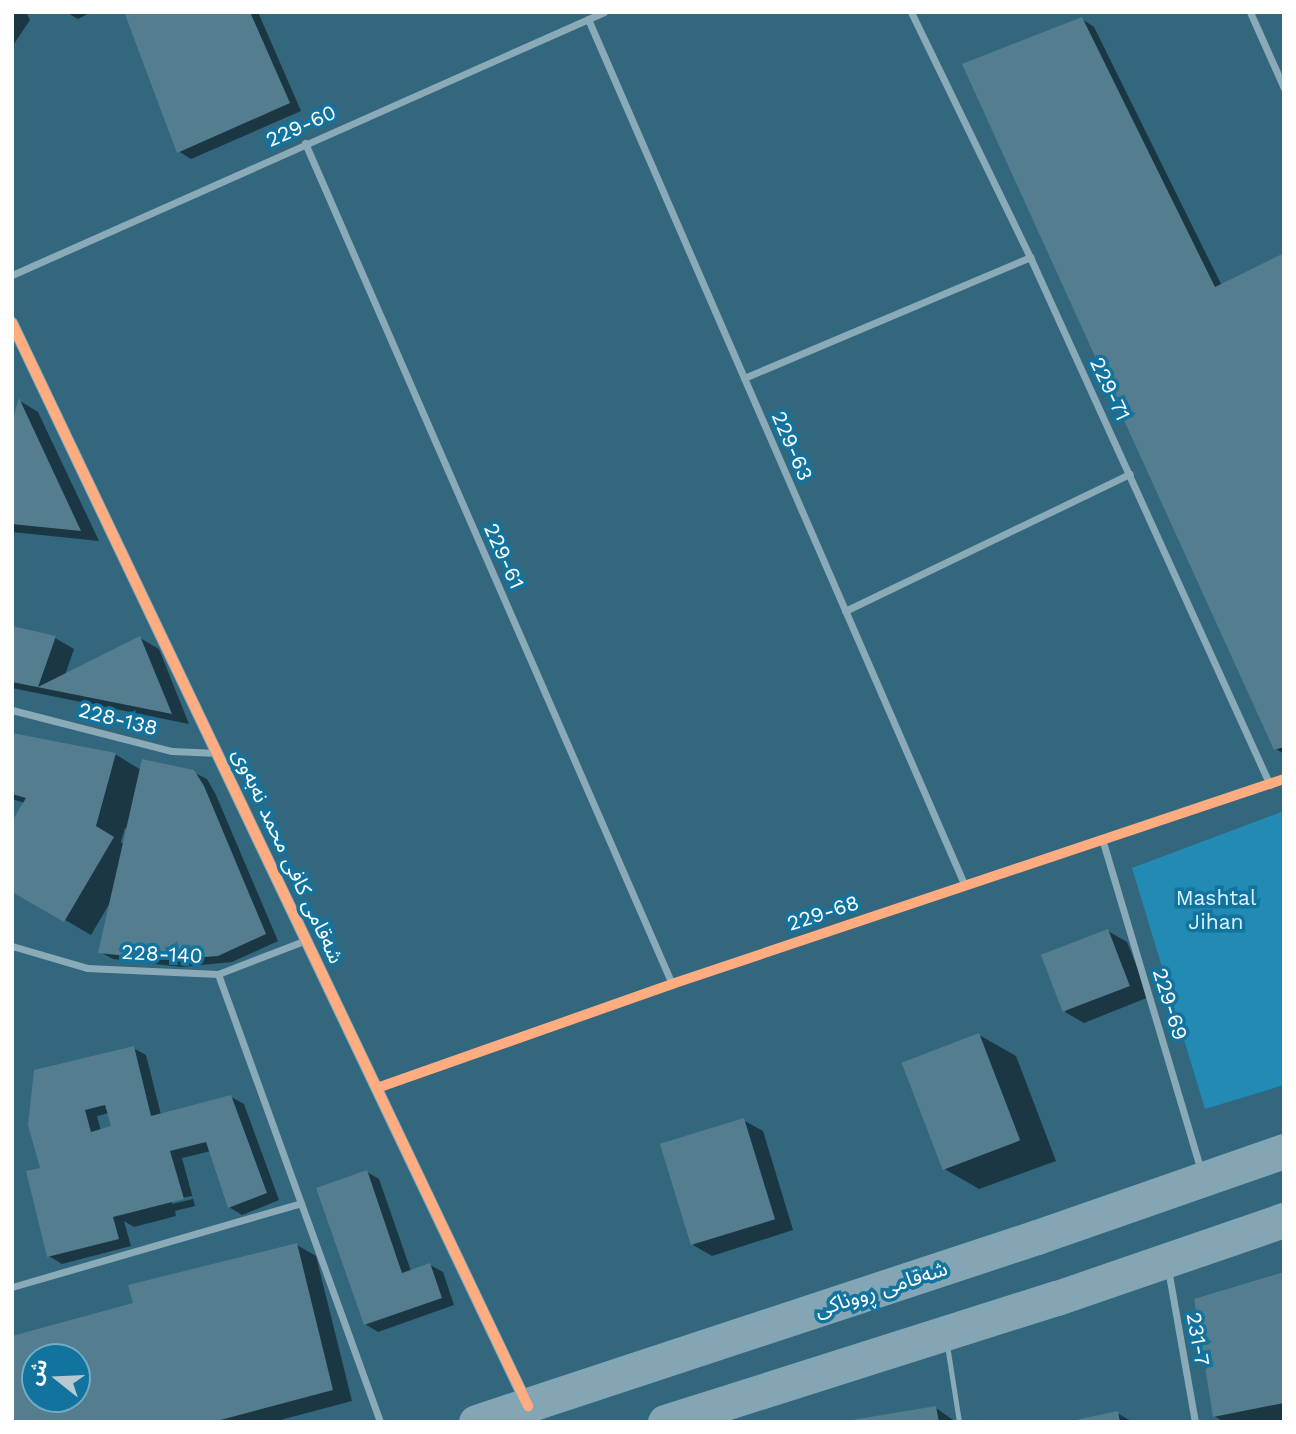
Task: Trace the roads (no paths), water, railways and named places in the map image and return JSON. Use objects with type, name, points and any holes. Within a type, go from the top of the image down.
[{"type":"main road","name":"شەقامی ڕووناکی","points":[[476,1422],[1037,1237],[1284,1151]]},
{"type":"main road","points":[[665,1422],[726,1407],[1167,1262],[1284,1220]]},
{"type":"street","name":"229-60","points":[[12,275],[604,12]]},
{"type":"street","name":"229-71","points":[[911,12],[1030,257],[1270,785]]},
{"type":"street","points":[[1250,12],[1284,88]]},
{"type":"street","name":"229-63","points":[[588,19],[965,886]]},
{"type":"street","name":"229-61","points":[[305,143],[672,984]]},
{"type":"street","points":[[744,378],[1030,257]]},
{"type":"street","name":"شەقامی کافی محمد نەبەوی","points":[[12,323],[528,1406]]},
{"type":"street","points":[[845,611],[1130,474]]},
{"type":"street","name":"228-138","points":[[12,710],[172,751],[217,753]]},
{"type":"street","name":"229-68","points":[[376,1088],[672,984],[1103,842],[1284,779]]},
{"type":"street","name":"229-69","points":[[1103,842],[1203,1177]]},
{"type":"street","name":"228-140","points":[[12,946],[87,968],[218,974],[306,940]]},
{"type":"street","points":[[218,974],[380,1422]]},
{"type":"street","points":[[12,1287],[301,1203]]},
{"type":"street","name":"231-7","points":[[1167,1262],[1195,1422]]},
{"type":"lane","points":[[945,1334],[959,1422]]},
{"type":"park label","name":"Mashtal Jihan","points":[[1216,910]]}]
